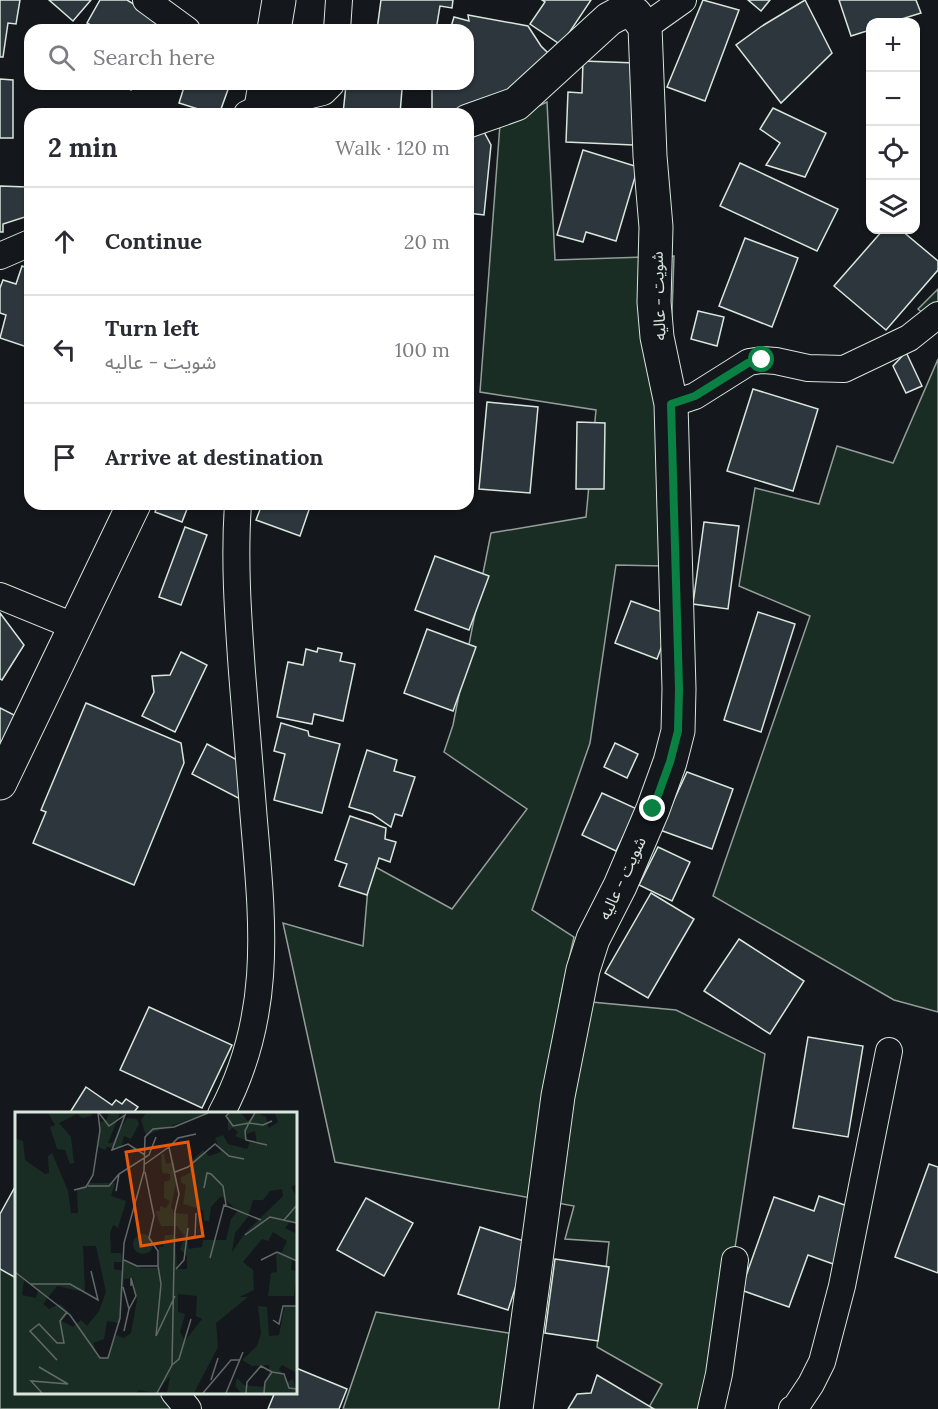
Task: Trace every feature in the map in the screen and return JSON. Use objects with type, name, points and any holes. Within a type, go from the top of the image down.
[{"type":"street","points":[[146,0],[179,24]]},
{"type":"street","points":[[275,24],[279,0]]},
{"type":"street","points":[[337,24],[339,0]]},
{"type":"street","points":[[474,119],[516,104],[609,19],[622,12],[634,14],[645,27],[683,0]]},
{"type":"street","name":"شويت - عاليه","points":[[516,1409],[558,1096],[583,970],[593,939],[620,886],[653,809],[670,762],[678,731],[679,689],[671,404],[657,337],[654,302],[656,227],[650,156],[645,27]]},
{"type":"street","points":[[258,105],[325,90]]},
{"type":"street","points":[[0,256],[24,246]]},
{"type":"street","points":[[671,404],[695,396],[748,363],[762,360],[808,368],[844,369],[909,338],[938,315]]},
{"type":"street","points":[[0,783],[131,510]]},
{"type":"street","points":[[222,1112],[234,1090],[251,1038],[259,996],[262,950],[261,891],[237,605],[237,510]]},
{"type":"street","points":[[0,596],[76,627]]},
{"type":"street","points":[[792,1409],[811,1384],[822,1362],[842,1286],[889,1051]]},
{"type":"street","points":[[711,1409],[719,1374],[735,1260]]},
{"type":"street","points":[[176,1394],[188,1409]]},
{"type":"green space","points":[[547,102],[555,260],[674,256],[663,566],[616,565],[590,743],[532,910],[574,937],[560,999],[676,1010],[765,1054],[710,1409],[648,1409],[662,1384],[597,1347],[609,1242],[565,1239],[574,1206],[335,1162],[283,923],[363,946],[370,864],[452,909],[527,809],[444,752],[453,725],[491,533],[586,517],[596,410],[480,392],[500,124]]},
{"type":"green space","points":[[938,289],[938,327],[918,309]]},
{"type":"green space","points":[[938,359],[938,1012],[894,1000],[713,896],[810,616],[739,586],[755,488],[819,504],[837,446],[893,463]]},
{"type":"green space","points":[[0,1251],[15,1254],[15,1394],[178,1394],[183,1409],[0,1409]]},
{"type":"green space","points":[[376,1312],[527,1336],[520,1409],[343,1409]]},
{"type":"building","points":[[0,0],[20,0],[16,24],[8,23],[3,57],[0,57]]},
{"type":"building","points":[[49,0],[91,0],[73,21]]},
{"type":"building","points":[[100,0],[127,0],[161,24],[89,24],[87,23]]},
{"type":"building","points":[[381,0],[453,0],[452,8],[440,6],[437,24],[378,24]]},
{"type":"building","points":[[542,0],[591,0],[561,45],[530,24],[545,2]]},
{"type":"building","points":[[703,0],[739,10],[705,101],[667,87]]},
{"type":"building","points":[[748,0],[770,0],[761,11]]},
{"type":"building","points":[[805,0],[832,53],[781,103],[736,45]]},
{"type":"building","points":[[839,0],[916,0],[921,13],[905,18],[866,18],[866,31],[851,36]]},
{"type":"building","points":[[468,15],[528,26],[550,55],[506,102],[474,112],[474,108],[432,108],[432,90],[474,90],[474,24],[452,24],[454,17],[469,21]]},
{"type":"building","points":[[583,61],[636,63],[633,145],[566,142],[568,92],[582,93]]},
{"type":"building","points":[[0,79],[13,80],[13,138],[0,138]]},
{"type":"building","points":[[183,90],[228,90],[221,108],[195,108],[179,103]]},
{"type":"building","points":[[345,90],[402,90],[400,108],[344,108]]},
{"type":"building","points":[[773,108],[826,133],[805,177],[766,165],[780,143],[760,129]]},
{"type":"building","points":[[483,130],[491,145],[484,215],[474,214],[474,134]]},
{"type":"building","points":[[583,150],[638,167],[616,241],[586,232],[583,242],[557,235]]},
{"type":"building","points":[[740,163],[838,209],[817,251],[720,206]]},
{"type":"building","points":[[0,186],[24,187],[24,217],[3,224],[3,232],[0,232]]},
{"type":"building","points":[[880,234],[906,234],[938,261],[938,270],[886,330],[834,286]]},
{"type":"building","points":[[745,238],[798,258],[772,327],[719,306]]},
{"type":"building","points":[[22,266],[24,267],[24,346],[0,338],[6,315],[0,313],[0,288],[3,280],[16,284]]},
{"type":"building","points":[[698,311],[724,317],[717,346],[691,339]]},
{"type":"building","points":[[906,352],[922,386],[906,393],[893,366]]},
{"type":"building","points":[[753,389],[818,409],[793,491],[727,471]]},
{"type":"building","points":[[487,402],[538,407],[530,493],[479,489]]},
{"type":"building","points":[[577,422],[605,423],[604,489],[576,489]]},
{"type":"building","points":[[156,510],[187,510],[182,522],[155,512]]},
{"type":"building","points":[[260,510],[309,510],[300,536],[256,520]]},
{"type":"building","points":[[704,522],[739,526],[728,609],[693,604]]},
{"type":"building","points":[[185,527],[207,535],[181,605],[159,597]]},
{"type":"building","points":[[435,556],[489,576],[469,630],[415,610]]},
{"type":"building","points":[[631,601],[673,616],[657,659],[615,643]]},
{"type":"building","points":[[758,612],[795,624],[761,732],[724,720]]},
{"type":"building","points":[[0,613],[24,645],[2,680],[0,679]]},
{"type":"building","points":[[427,629],[476,647],[453,711],[404,693]]},
{"type":"building","points":[[318,648],[342,653],[340,661],[355,664],[343,721],[314,714],[312,724],[277,717],[288,662],[303,665],[306,649],[317,652]]},
{"type":"building","points":[[181,652],[207,665],[175,732],[142,716],[154,692],[152,676],[170,675]]},
{"type":"building","points":[[86,703],[181,743],[184,763],[134,885],[33,843],[46,812],[41,810]]},
{"type":"building","points":[[0,708],[20,718],[0,755]]},
{"type":"building","points":[[281,723],[308,731],[309,736],[340,744],[322,813],[274,800],[285,754],[274,751]]},
{"type":"building","points":[[615,743],[638,754],[627,778],[604,767]]},
{"type":"building","points":[[207,744],[235,759],[241,756],[244,801],[192,774]]},
{"type":"building","points":[[367,750],[397,760],[394,771],[415,777],[402,816],[395,814],[391,827],[372,814],[349,807]]},
{"type":"building","points":[[687,772],[733,789],[712,849],[660,830]]},
{"type":"building","points":[[602,793],[637,809],[616,851],[582,835]]},
{"type":"building","points":[[350,816],[386,828],[385,839],[396,842],[390,862],[379,858],[367,895],[339,886],[347,864],[335,860]]},
{"type":"building","points":[[658,847],[690,862],[672,901],[639,885]]},
{"type":"building","points":[[651,893],[694,919],[648,998],[605,973]]},
{"type":"building","points":[[739,939],[804,981],[770,1034],[704,991]]},
{"type":"building","points":[[149,1007],[232,1045],[202,1108],[120,1070]]},
{"type":"building","points":[[808,1037],[863,1046],[848,1137],[793,1128]]},
{"type":"building","points":[[86,1087],[112,1105],[116,1100],[122,1104],[126,1099],[138,1107],[134,1112],[70,1112]]},
{"type":"building","points":[[929,1164],[938,1167],[938,1273],[895,1257]]},
{"type":"building","points":[[15,1187],[15,1277],[0,1269],[0,1214]]},
{"type":"building","points":[[819,1196],[856,1209],[836,1265],[808,1255],[789,1307],[741,1290],[774,1197],[814,1211]]},
{"type":"building","points":[[366,1198],[413,1223],[384,1276],[337,1250]]},
{"type":"building","points":[[480,1227],[530,1243],[508,1310],[458,1294]]},
{"type":"building","points":[[555,1259],[609,1267],[598,1341],[545,1333]]},
{"type":"building","points":[[297,1368],[347,1389],[339,1409],[268,1409],[274,1394],[297,1394]]},
{"type":"building","points":[[597,1375],[654,1409],[568,1409],[577,1394],[591,1393]]},
{"type":"route","points":[[653,809],[670,762],[678,731],[679,689],[671,404],[695,396],[748,363],[762,360]]}]
